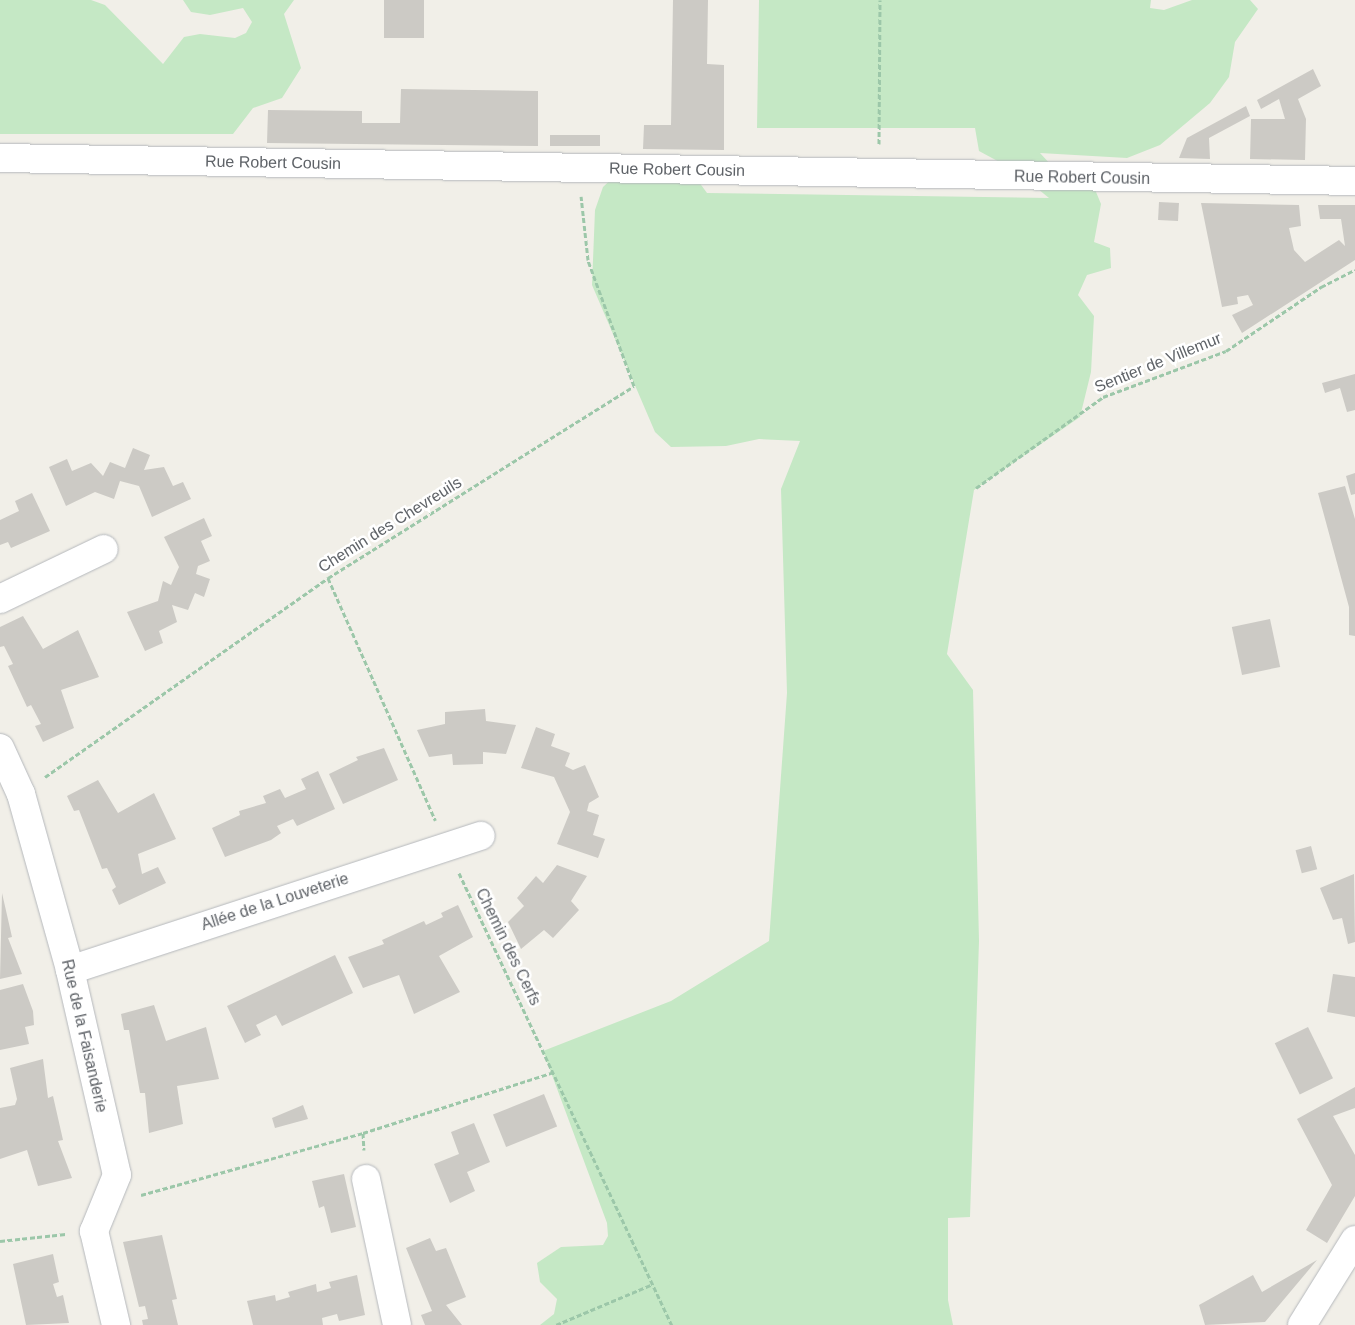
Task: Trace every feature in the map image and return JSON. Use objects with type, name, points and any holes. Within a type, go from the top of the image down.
[{"type":"street","name":"Rue Robert Cousin","points":[[0,158],[880,175],[1355,181]]},
{"type":"street","points":[[0,599],[104,549]]},
{"type":"street","name":"Rue de la Faisanderie","points":[[0,748],[21,794],[70,970],[116,1175],[94,1231],[116,1325]]},
{"type":"street","name":"Allée de la Louveterie","points":[[70,970],[481,836]]},
{"type":"street","points":[[366,1179],[397,1325]]},
{"type":"street","points":[[1302,1325],[1354,1245]]},
{"type":"path","points":[[880,0],[880,175]]},
{"type":"path","name":"Chemin des Chevreuils","points":[[21,794],[328,578],[634,386],[588,260],[581,194]]},
{"type":"path","name":"Sentier de Villemur","points":[[976,488],[1103,396],[1226,351],[1321,287],[1355,270]]},
{"type":"path","name":"Chemin des Cerfs","points":[[328,578],[446,846],[672,1325]]},
{"type":"path","points":[[105,1205],[363,1133],[554,1072]]},
{"type":"path","points":[[0,1241],[62,1236],[69,1231]]},
{"type":"path","points":[[556,1325],[654,1284]]},
{"type":"green space","points":[[0,0],[91,0],[105,5],[163,64],[184,37],[200,34],[235,38],[246,33],[252,22],[243,8],[210,15],[191,12],[183,0],[294,0],[284,14],[301,68],[282,98],[253,108],[233,134],[0,134]]},
{"type":"green space","points":[[759,0],[1151,0],[1150,8],[1164,10],[1192,0],[1250,0],[1258,9],[1235,42],[1229,77],[1210,103],[1160,145],[1127,158],[1040,153],[1064,179],[1094,187],[1101,204],[1094,242],[1110,248],[1111,268],[1087,275],[1078,295],[1094,316],[1091,372],[1080,417],[974,490],[947,654],[973,690],[979,941],[970,1217],[948,1218],[948,1300],[953,1325],[540,1325],[554,1314],[557,1299],[540,1282],[537,1263],[561,1247],[603,1245],[608,1236],[607,1223],[543,1051],[671,1001],[769,941],[787,693],[781,489],[800,441],[759,439],[726,446],[671,447],[655,432],[592,285],[595,210],[603,187],[619,172],[696,178],[707,193],[1049,198],[1016,171],[979,151],[975,128],[757,128]]},
{"type":"building","points":[[384,0],[424,0],[424,38],[384,38]]},
{"type":"building","points":[[673,0],[708,0],[707,64],[724,65],[724,150],[643,149],[644,125],[671,125]]},
{"type":"building","points":[[1313,69],[1321,86],[1298,99],[1306,119],[1305,160],[1250,159],[1251,119],[1285,119],[1279,99],[1261,109],[1257,100]]},
{"type":"building","points":[[401,89],[538,91],[538,146],[267,143],[268,110],[362,111],[362,123],[400,123]]},
{"type":"building","points":[[1246,106],[1250,116],[1209,138],[1210,159],[1179,158],[1187,138]]},
{"type":"building","points":[[550,135],[600,135],[600,146],[550,146]]},
{"type":"building","points":[[1159,202],[1179,203],[1178,221],[1158,220]]},
{"type":"building","points":[[1201,203],[1299,205],[1301,226],[1289,228],[1294,250],[1305,262],[1339,240],[1345,246],[1341,219],[1320,219],[1318,205],[1355,205],[1355,260],[1242,333],[1232,315],[1253,305],[1248,295],[1237,297],[1238,304],[1222,307]]},
{"type":"building","points":[[1355,374],[1355,410],[1347,412],[1340,388],[1325,393],[1322,383]]},
{"type":"building","points":[[133,448],[150,455],[144,470],[164,467],[173,486],[183,482],[191,499],[152,517],[139,486],[120,481],[114,499],[95,492],[66,506],[49,467],[67,459],[72,471],[91,463],[103,476],[110,462],[125,468]]},
{"type":"building","points":[[1355,473],[1355,494],[1351,495],[1346,476]]},
{"type":"building","points":[[1345,486],[1355,519],[1355,636],[1349,635],[1349,607],[1318,493]]},
{"type":"building","points":[[32,493],[50,531],[11,548],[8,542],[0,545],[0,520],[19,511],[15,501]]},
{"type":"building","points":[[204,518],[212,536],[201,541],[210,561],[198,566],[196,574],[210,579],[204,597],[195,593],[188,610],[172,605],[177,622],[159,631],[163,643],[145,651],[127,612],[158,601],[163,581],[171,585],[179,567],[164,537]]},
{"type":"building","points":[[23,616],[43,649],[78,630],[99,677],[61,690],[74,728],[43,742],[35,726],[41,724],[31,705],[27,707],[8,666],[13,664],[4,646],[0,647],[0,627]]},
{"type":"building","points":[[1270,619],[1280,667],[1242,675],[1232,627]]},
{"type":"building","points":[[485,709],[486,721],[516,725],[506,754],[483,752],[483,764],[453,765],[452,754],[429,757],[417,730],[445,724],[445,712]]},
{"type":"building","points":[[536,727],[555,734],[551,746],[570,753],[565,766],[573,770],[585,765],[599,797],[589,803],[587,811],[599,815],[593,835],[605,839],[598,858],[557,844],[570,812],[554,777],[521,768]]},
{"type":"building","points":[[384,748],[398,780],[343,804],[329,774],[358,760],[356,757]]},
{"type":"building","points":[[318,771],[335,809],[297,826],[293,819],[277,826],[281,833],[271,840],[225,857],[212,828],[240,815],[239,811],[266,803],[263,796],[280,789],[285,798],[306,789],[301,779]]},
{"type":"building","points":[[98,780],[118,813],[154,793],[176,839],[138,854],[142,874],[158,867],[166,883],[119,905],[112,890],[116,887],[107,868],[102,869],[79,810],[74,811],[67,796]]},
{"type":"building","points":[[1311,846],[1317,869],[1302,873],[1296,850]]},
{"type":"building","points":[[557,865],[587,876],[571,901],[579,910],[553,938],[544,930],[521,949],[508,922],[524,906],[517,898],[536,876],[543,883]]},
{"type":"building","points":[[1354,874],[1355,942],[1348,944],[1342,918],[1333,920],[1320,888]]},
{"type":"building","points":[[2,893],[12,937],[8,938],[22,974],[0,979]]},
{"type":"building","points":[[458,905],[473,937],[439,956],[460,992],[414,1014],[399,975],[363,988],[348,957],[384,944],[382,940],[424,921],[426,925],[443,917],[441,913]]},
{"type":"building","points":[[335,955],[353,993],[282,1026],[276,1015],[256,1025],[261,1035],[245,1043],[227,1006]]},
{"type":"building","points":[[1333,974],[1355,977],[1355,1017],[1327,1012]]},
{"type":"building","points":[[23,984],[33,1011],[34,1025],[25,1027],[29,1044],[0,1050],[0,990]]},
{"type":"building","points":[[154,1005],[166,1041],[206,1027],[219,1079],[177,1086],[183,1124],[149,1133],[145,1093],[140,1093],[129,1030],[124,1030],[121,1014]]},
{"type":"building","points":[[1308,1027],[1333,1078],[1300,1094],[1275,1043]]},
{"type":"building","points":[[43,1059],[48,1098],[53,1096],[63,1140],[58,1141],[72,1178],[38,1186],[27,1150],[0,1159],[0,1108],[15,1105],[17,1099],[10,1068]]},
{"type":"building","points":[[1355,1087],[1355,1108],[1333,1116],[1355,1155],[1355,1196],[1327,1243],[1306,1230],[1332,1185],[1297,1119]]},
{"type":"building","points":[[544,1094],[557,1126],[506,1147],[493,1115]]},
{"type":"building","points":[[303,1105],[308,1119],[275,1128],[272,1118]]},
{"type":"building","points":[[474,1123],[490,1162],[467,1172],[475,1191],[450,1203],[434,1164],[459,1154],[451,1132]]},
{"type":"building","points":[[344,1174],[356,1227],[331,1233],[324,1206],[319,1208],[312,1181]]},
{"type":"building","points":[[162,1235],[177,1299],[172,1300],[178,1325],[143,1325],[142,1320],[148,1319],[145,1306],[139,1307],[123,1242]]},
{"type":"building","points":[[430,1238],[436,1251],[446,1248],[466,1297],[446,1305],[462,1325],[425,1325],[421,1315],[432,1311],[406,1248]]},
{"type":"building","points":[[53,1254],[59,1282],[53,1284],[57,1297],[63,1295],[69,1323],[26,1325],[13,1264]]},
{"type":"building","points":[[1317,1260],[1265,1322],[1205,1325],[1199,1305],[1253,1275],[1262,1292]]},
{"type":"building","points":[[357,1275],[365,1315],[339,1321],[337,1314],[322,1318],[323,1325],[253,1325],[247,1301],[275,1295],[276,1301],[290,1297],[288,1292],[316,1284],[317,1292],[331,1288],[329,1282]]}]
